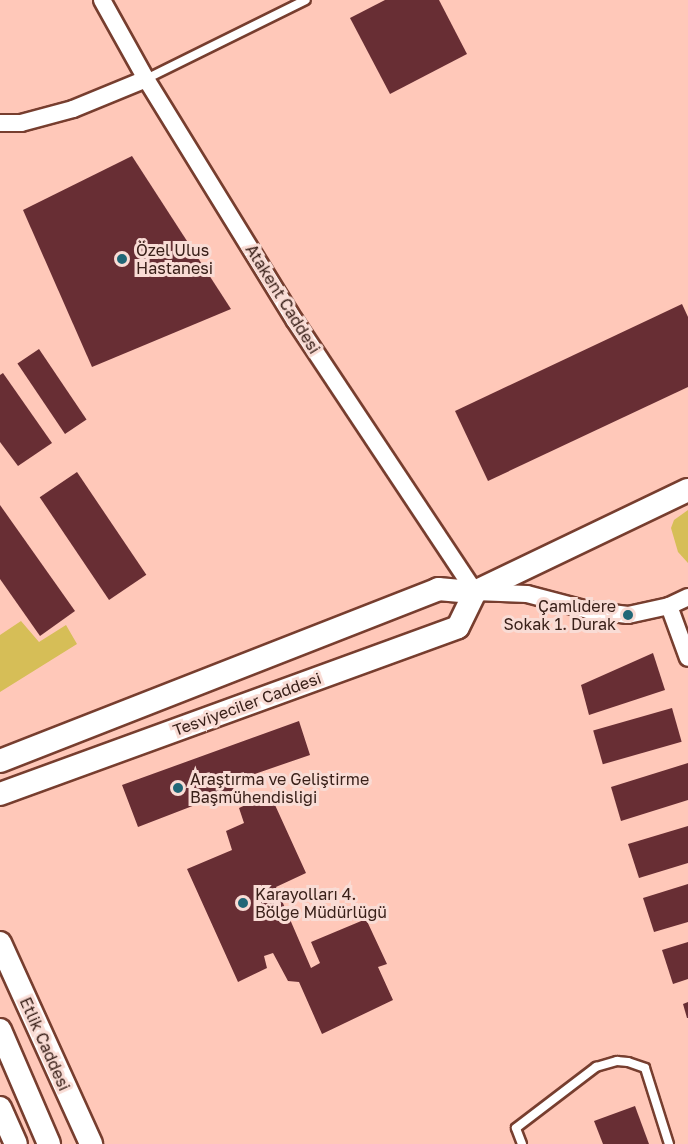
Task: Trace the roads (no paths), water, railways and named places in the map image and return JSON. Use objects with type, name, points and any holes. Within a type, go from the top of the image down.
[{"type":"street","name":"Atakent Caddesi","points":[[102,0],[146,79],[295,321],[475,592]]},
{"type":"street","points":[[0,123],[21,123],[73,109],[146,79]]},
{"type":"street","points":[[475,592],[688,490]]},
{"type":"street","name":"Tesviyeciler Caddesi","points":[[0,761],[438,589],[475,592],[458,627],[0,794]]},
{"type":"street","points":[[475,592],[526,594],[610,615],[628,615],[669,606],[688,597]]},
{"type":"street","points":[[669,606],[688,658]]},
{"type":"street","name":"Etlik Caddesi","points":[[0,943],[91,1144]]},
{"type":"street","points":[[0,1030],[49,1144]]},
{"type":"street","points":[[0,1108],[16,1144]]},
{"type":"lane","points":[[146,79],[306,0]]},
{"type":"lane","points":[[522,1144],[516,1128],[596,1067],[617,1061],[645,1068],[669,1144]]},
{"type":"place","name":"Özel Ulus Hastanesi","points":[[122,259]]},
{"type":"place","name":"Çamlıdere Sokak 1. Durak","points":[[628,615]]},
{"type":"place","name":"Araştırma ve Geliştirme Başmühendisliği","points":[[178,788]]},
{"type":"place","name":"Karayolları 4. Bölge Müdürlüğü","points":[[243,903]]}]
